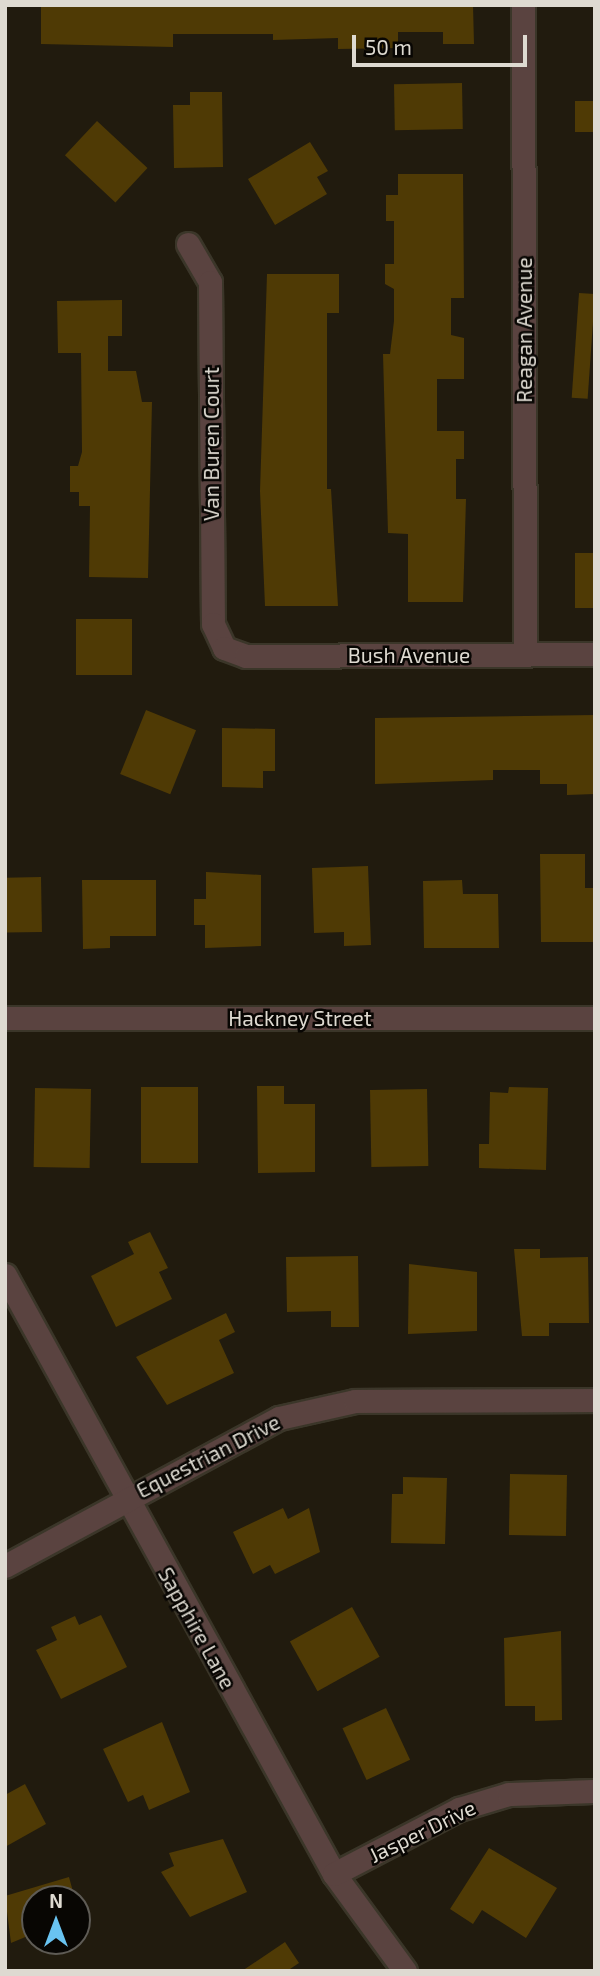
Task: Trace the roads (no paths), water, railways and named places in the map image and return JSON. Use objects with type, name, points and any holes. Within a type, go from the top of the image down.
[{"type":"street","name":"Reagan Avenue","points":[[523,5],[525,654]]},
{"type":"street","name":"Van Buren Court","points":[[188,244],[210,282],[213,624],[224,648]]},
{"type":"street","name":"Bush Avenue","points":[[224,648],[246,656],[595,654]]},
{"type":"street","name":"Hackney Street","points":[[5,1018],[595,1018]]},
{"type":"street","name":"Sapphire Lane","points":[[5,1275],[334,1874],[405,1971]]},
{"type":"street","name":"Equestrian Drive","points":[[5,1566],[126,1497],[279,1418],[355,1401],[595,1400]]},
{"type":"street","name":"Jasper Drive","points":[[334,1874],[484,1801],[509,1794],[595,1791]]}]
